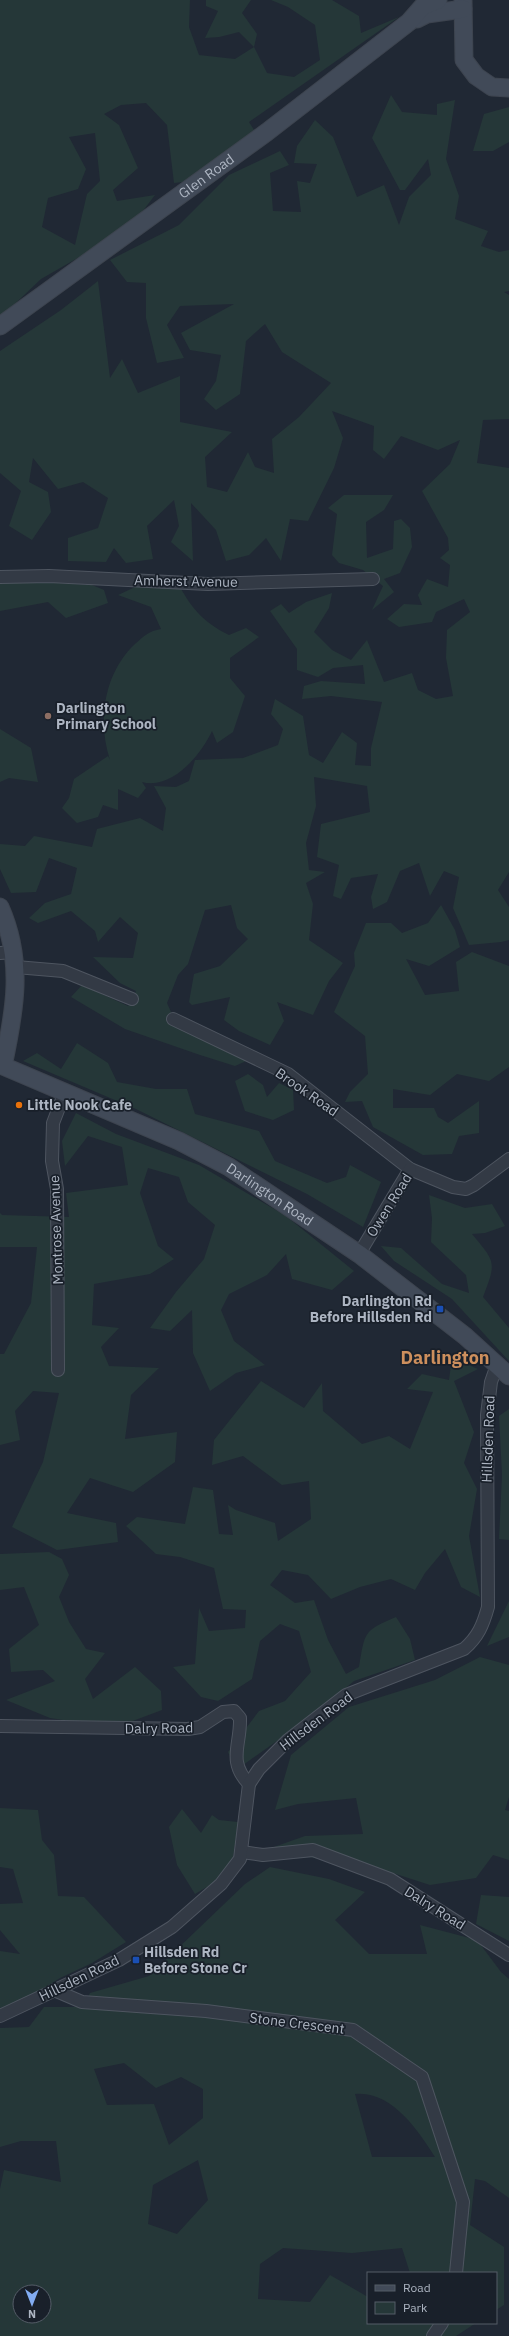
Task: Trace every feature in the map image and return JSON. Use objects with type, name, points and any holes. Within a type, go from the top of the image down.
[{"type":"street","name":"Glen Road","points":[[0,326],[267,132],[409,22],[423,6],[438,0]]},
{"type":"street","name":"Glen Road","points":[[409,22],[427,14],[463,5]]},
{"type":"street","points":[[463,5],[464,60],[476,76],[492,88],[509,88]]},
{"type":"street","name":"Amherst Avenue","points":[[0,577],[49,576],[208,584],[373,579]]},
{"type":"street","points":[[0,907],[7,922],[13,1020],[2,1066]]},
{"type":"street","points":[[10,957],[63,971],[132,999]]},
{"type":"street","name":"Brook Road","points":[[173,1019],[288,1074],[410,1169]]},
{"type":"street","name":"Darlington Road","points":[[2,1066],[179,1141],[229,1167],[359,1254],[466,1336],[503,1370]]},
{"type":"street","name":"Montrose Avenue","points":[[58,1370],[57,1189],[52,1161],[53,1123],[64,1092]]},
{"type":"street","name":"Owen Road","points":[[359,1254],[410,1169],[453,1187],[466,1189],[509,1159]]},
{"type":"street","name":"Hillsden Road","points":[[0,2016],[119,1960],[172,1927],[221,1884],[236,1867],[242,1852],[249,1784],[259,1769],[282,1745],[346,1695],[464,1649],[478,1634],[488,1608],[487,1415],[491,1382],[503,1370]]},
{"type":"street","name":"Dalry Road","points":[[0,1726],[188,1729],[200,1727],[223,1712],[234,1711],[240,1718],[236,1763],[241,1776],[249,1784]]},
{"type":"street","name":"Dalry Road","points":[[242,1852],[263,1855],[313,1850],[390,1879],[509,1955]]},
{"type":"street","name":"Stone Crescent","points":[[54,1990],[82,2002],[206,2011],[353,2030],[422,2077],[463,2202],[456,2272]]},
{"type":"street","points":[[433,2336],[441,2324]]},
{"type":"green space","points":[[0,0],[190,0],[189,27],[199,55],[235,59],[254,47],[267,73],[294,77],[320,60],[315,25],[288,7],[271,0],[332,0],[359,16],[361,33],[399,17],[249,122],[254,130],[200,180],[174,183],[167,125],[146,103],[121,105],[104,114],[119,125],[138,168],[113,190],[117,201],[155,195],[130,228],[41,279],[0,318]],"holes":[[[95,133],[100,181],[87,194],[75,245],[42,227],[48,198],[78,189],[86,169],[69,137]]]},
{"type":"green space","points":[[206,0],[251,0],[242,13],[257,34],[254,47],[239,32],[219,37],[205,38],[218,11],[206,6]]},
{"type":"green space","points":[[391,95],[402,112],[437,115],[437,104],[455,100],[446,159],[459,196],[455,219],[488,231],[481,246],[499,252],[509,250],[509,291],[504,292],[509,295],[509,419],[483,420],[477,463],[509,468],[509,872],[498,890],[509,907],[509,940],[469,945],[453,908],[459,877],[444,871],[430,896],[419,863],[400,871],[387,902],[373,909],[371,897],[378,874],[351,878],[341,899],[333,896],[339,865],[317,857],[321,824],[370,812],[367,786],[314,777],[316,806],[306,843],[309,870],[325,872],[306,883],[313,904],[309,940],[343,963],[329,981],[313,1015],[277,1002],[284,1021],[270,1045],[239,1031],[224,1020],[230,997],[192,1005],[189,1002],[194,974],[220,966],[248,939],[237,928],[231,905],[205,910],[188,964],[178,975],[167,1003],[175,1021],[253,1058],[235,1066],[125,1029],[71,997],[82,985],[128,1006],[136,991],[120,983],[93,957],[133,958],[138,933],[120,917],[98,942],[95,931],[71,911],[38,923],[29,918],[45,903],[71,894],[77,868],[49,858],[36,892],[11,893],[0,869],[0,844],[25,846],[34,836],[92,847],[97,829],[140,818],[163,831],[166,808],[154,786],[176,787],[189,781],[195,760],[243,758],[278,745],[283,729],[271,714],[275,699],[303,716],[309,755],[323,763],[342,732],[357,743],[355,765],[371,766],[371,748],[382,702],[331,696],[302,699],[304,686],[321,681],[365,684],[363,665],[333,668],[318,677],[297,670],[297,649],[270,611],[281,604],[289,613],[306,602],[332,593],[329,608],[314,632],[332,650],[351,660],[367,640],[384,682],[412,673],[418,690],[436,699],[453,696],[446,658],[447,630],[470,612],[464,599],[436,612],[432,622],[399,627],[387,619],[404,604],[422,605],[418,595],[427,579],[448,587],[450,565],[440,558],[449,550],[448,538],[422,491],[450,464],[460,440],[438,450],[401,436],[384,459],[373,450],[374,426],[332,411],[343,438],[334,468],[308,521],[290,519],[281,561],[266,538],[249,555],[226,561],[216,530],[191,503],[193,561],[171,542],[179,526],[174,500],[147,526],[153,559],[126,563],[114,548],[106,562],[68,561],[68,538],[98,528],[108,498],[83,482],[58,489],[33,458],[29,482],[48,492],[51,512],[32,540],[9,526],[21,491],[0,473],[0,351],[61,310],[98,281],[110,378],[122,359],[138,393],[180,376],[180,422],[232,432],[205,457],[207,487],[227,492],[248,452],[255,467],[274,473],[272,439],[299,417],[331,383],[282,352],[265,324],[246,341],[240,394],[216,410],[204,399],[216,381],[221,355],[190,350],[181,333],[234,304],[180,306],[167,325],[184,358],[157,363],[146,318],[146,283],[127,282],[110,260],[179,225],[229,175],[280,151],[289,165],[270,173],[273,211],[301,212],[297,181],[310,183],[317,164],[294,163],[297,146],[315,120],[333,137],[357,197],[384,185],[399,225],[409,197],[431,175],[428,159],[405,190],[400,190],[372,138]]},
{"type":"green space","points":[[509,107],[509,142],[493,151],[473,151],[484,114]]},
{"type":"green space","points":[[344,495],[393,495],[384,510],[366,522],[367,558],[393,549],[394,521],[401,519],[410,528],[412,547],[400,573],[384,579],[394,592],[372,610],[383,586],[363,570],[339,563],[332,555],[337,514],[328,508]]},
{"type":"green space","points":[[161,575],[176,580],[186,598],[211,625],[229,635],[246,628],[259,637],[230,658],[230,678],[245,696],[233,732],[217,743],[212,731],[201,750],[193,760],[174,776],[164,781],[153,783],[142,782],[146,788],[138,798],[118,789],[118,810],[103,805],[98,817],[77,823],[62,808],[69,798],[74,779],[108,756],[110,760],[104,730],[104,714],[110,683],[116,669],[124,656],[138,641],[144,636],[161,629],[151,607],[118,595]]},
{"type":"green space","points":[[0,580],[92,585],[104,590],[108,603],[66,618],[48,602],[0,611]]},
{"type":"green space","points":[[0,729],[31,748],[38,782],[9,778],[0,782]]},
{"type":"green space","points":[[441,905],[455,930],[460,947],[429,966],[406,959],[425,995],[459,991],[456,962],[472,952],[509,966],[509,1067],[489,1081],[457,1074],[430,1095],[393,1089],[393,1108],[434,1108],[438,1117],[448,1123],[479,1101],[479,1133],[459,1136],[452,1154],[423,1155],[373,1127],[362,1101],[345,1102],[350,1092],[368,1074],[365,1036],[334,1012],[355,966],[354,953],[366,923],[391,923],[402,933],[428,923]]},
{"type":"green space","points":[[77,1043],[108,1063],[117,1082],[156,1089],[187,1089],[195,1114],[259,1131],[275,1161],[327,1183],[346,1177],[350,1165],[381,1182],[363,1227],[307,1194],[136,1109],[23,1061],[37,1053],[61,1069]]},
{"type":"green space","points":[[248,1074],[263,1085],[267,1097],[279,1083],[293,1090],[294,1110],[273,1120],[245,1111],[235,1081]]},
{"type":"green space","points":[[76,1113],[116,1134],[199,1165],[286,1216],[354,1271],[332,1290],[292,1279],[286,1254],[267,1275],[229,1294],[221,1310],[234,1341],[265,1365],[236,1373],[210,1391],[193,1353],[192,1310],[170,1331],[150,1328],[176,1292],[204,1259],[215,1225],[188,1202],[179,1177],[148,1168],[140,1193],[158,1246],[174,1259],[150,1274],[94,1284],[92,1325],[119,1328],[101,1347],[109,1366],[159,1368],[131,1395],[125,1439],[177,1432],[175,1462],[133,1492],[90,1478],[67,1513],[116,1523],[118,1542],[57,1550],[12,1527],[43,1462],[59,1393],[33,1391],[15,1411],[20,1440],[0,1445],[0,1354],[4,1354],[31,1303],[37,1247],[0,1247],[0,1213],[2,1215],[69,1217],[66,1193],[128,1185],[122,1147],[88,1136],[65,1166],[62,1141]]},
{"type":"green space","points":[[429,1195],[465,1208],[492,1204],[505,1226],[485,1233],[472,1234],[485,1251],[491,1262],[492,1269],[483,1297],[509,1328],[509,1361],[452,1299],[394,1261],[381,1246],[401,1248],[442,1284],[469,1293],[466,1275],[431,1242],[432,1218]]},
{"type":"green space","points":[[452,1358],[478,1369],[454,1381],[474,1432],[464,1463],[477,1489],[469,1536],[480,1597],[461,1587],[445,1549],[425,1573],[415,1590],[391,1579],[360,1587],[331,1599],[308,1575],[282,1570],[270,1585],[295,1603],[314,1600],[328,1640],[346,1674],[359,1667],[367,1634],[377,1626],[396,1617],[410,1639],[415,1660],[354,1681],[308,1719],[236,1770],[228,1752],[259,1711],[285,1701],[311,1672],[299,1631],[280,1624],[260,1641],[252,1679],[218,1701],[201,1697],[173,1667],[195,1664],[199,1608],[209,1631],[245,1628],[246,1610],[223,1609],[214,1568],[180,1557],[156,1554],[126,1526],[137,1517],[185,1524],[193,1487],[213,1490],[219,1534],[233,1535],[228,1505],[236,1510],[275,1523],[278,1541],[311,1519],[309,1481],[282,1485],[243,1456],[212,1465],[214,1440],[261,1381],[304,1408],[322,1383],[323,1411],[362,1444],[389,1436],[410,1449],[433,1392],[407,1389],[422,1374],[449,1380]]},
{"type":"green space","points":[[509,1409],[509,1540],[499,1539],[502,1475],[499,1416]]},
{"type":"green space","points":[[49,1552],[62,1559],[69,1575],[59,1597],[69,1622],[86,1649],[105,1653],[85,1679],[93,1699],[135,1667],[161,1691],[162,1710],[114,1728],[50,1718],[6,1700],[55,1681],[43,1670],[11,1672],[9,1649],[39,1625],[24,1587],[0,1590],[0,1554]]},
{"type":"green space","points":[[509,1601],[509,1637],[487,1646]]},
{"type":"green space","points":[[480,1657],[509,1665],[509,1797],[505,1810],[509,1811],[509,1860],[493,1855],[476,1878],[430,1885],[368,1865],[323,1860],[271,1848],[305,1836],[363,1834],[356,1798],[298,1804],[275,1810],[291,1755],[349,1707],[435,1680]]},
{"type":"green space","points":[[0,1808],[38,1810],[42,1840],[54,1855],[58,1896],[84,1897],[126,1942],[92,1963],[60,1978],[32,1996],[0,2009],[0,1951],[20,1954],[0,1930],[0,1904],[23,1903],[13,1869],[0,1867]]},
{"type":"green space","points":[[182,1809],[201,1833],[212,1815],[219,1820],[238,1822],[231,1873],[195,1894],[177,1865],[169,1827]]},
{"type":"green space","points":[[270,1867],[329,1879],[365,1892],[335,1920],[369,1954],[427,1954],[420,1925],[477,1940],[501,1972],[509,1979],[509,2198],[485,2181],[475,2179],[470,2225],[504,2247],[504,2305],[497,2309],[497,2272],[410,2272],[402,2248],[352,2253],[283,2248],[260,2264],[258,2299],[310,2302],[330,2275],[367,2296],[367,2324],[474,2324],[456,2336],[0,2336],[0,2189],[4,2170],[61,2182],[56,2141],[21,2141],[0,2147],[0,2028],[29,2027],[44,2007],[83,2007],[90,1993],[149,1976],[245,1884]],"holes":[[[124,2063],[156,2088],[181,2077],[203,2089],[203,2118],[169,2145],[154,2104],[107,2105],[94,2069]],[[355,2094],[368,2094],[380,2098],[392,2105],[402,2114],[412,2124],[435,2157],[372,2157]],[[198,2160],[208,2200],[177,2234],[148,2224],[153,2185]]]},
{"type":"green space","points":[[481,1895],[509,1897],[509,1941],[476,1924]]},
{"type":"place","name":"Darlington Primary School","points":[[48,716]]},
{"type":"place","name":"Little Nook Cafe","points":[[19,1105]]},
{"type":"place","name":"Darlington Rd Before Hillsden Rd","points":[[440,1309]]},
{"type":"place","name":"Hillsden Rd Before Stone Cr","points":[[136,1960]]},
{"type":"district","name":"Darlington","points":[[445,1358]]}]
